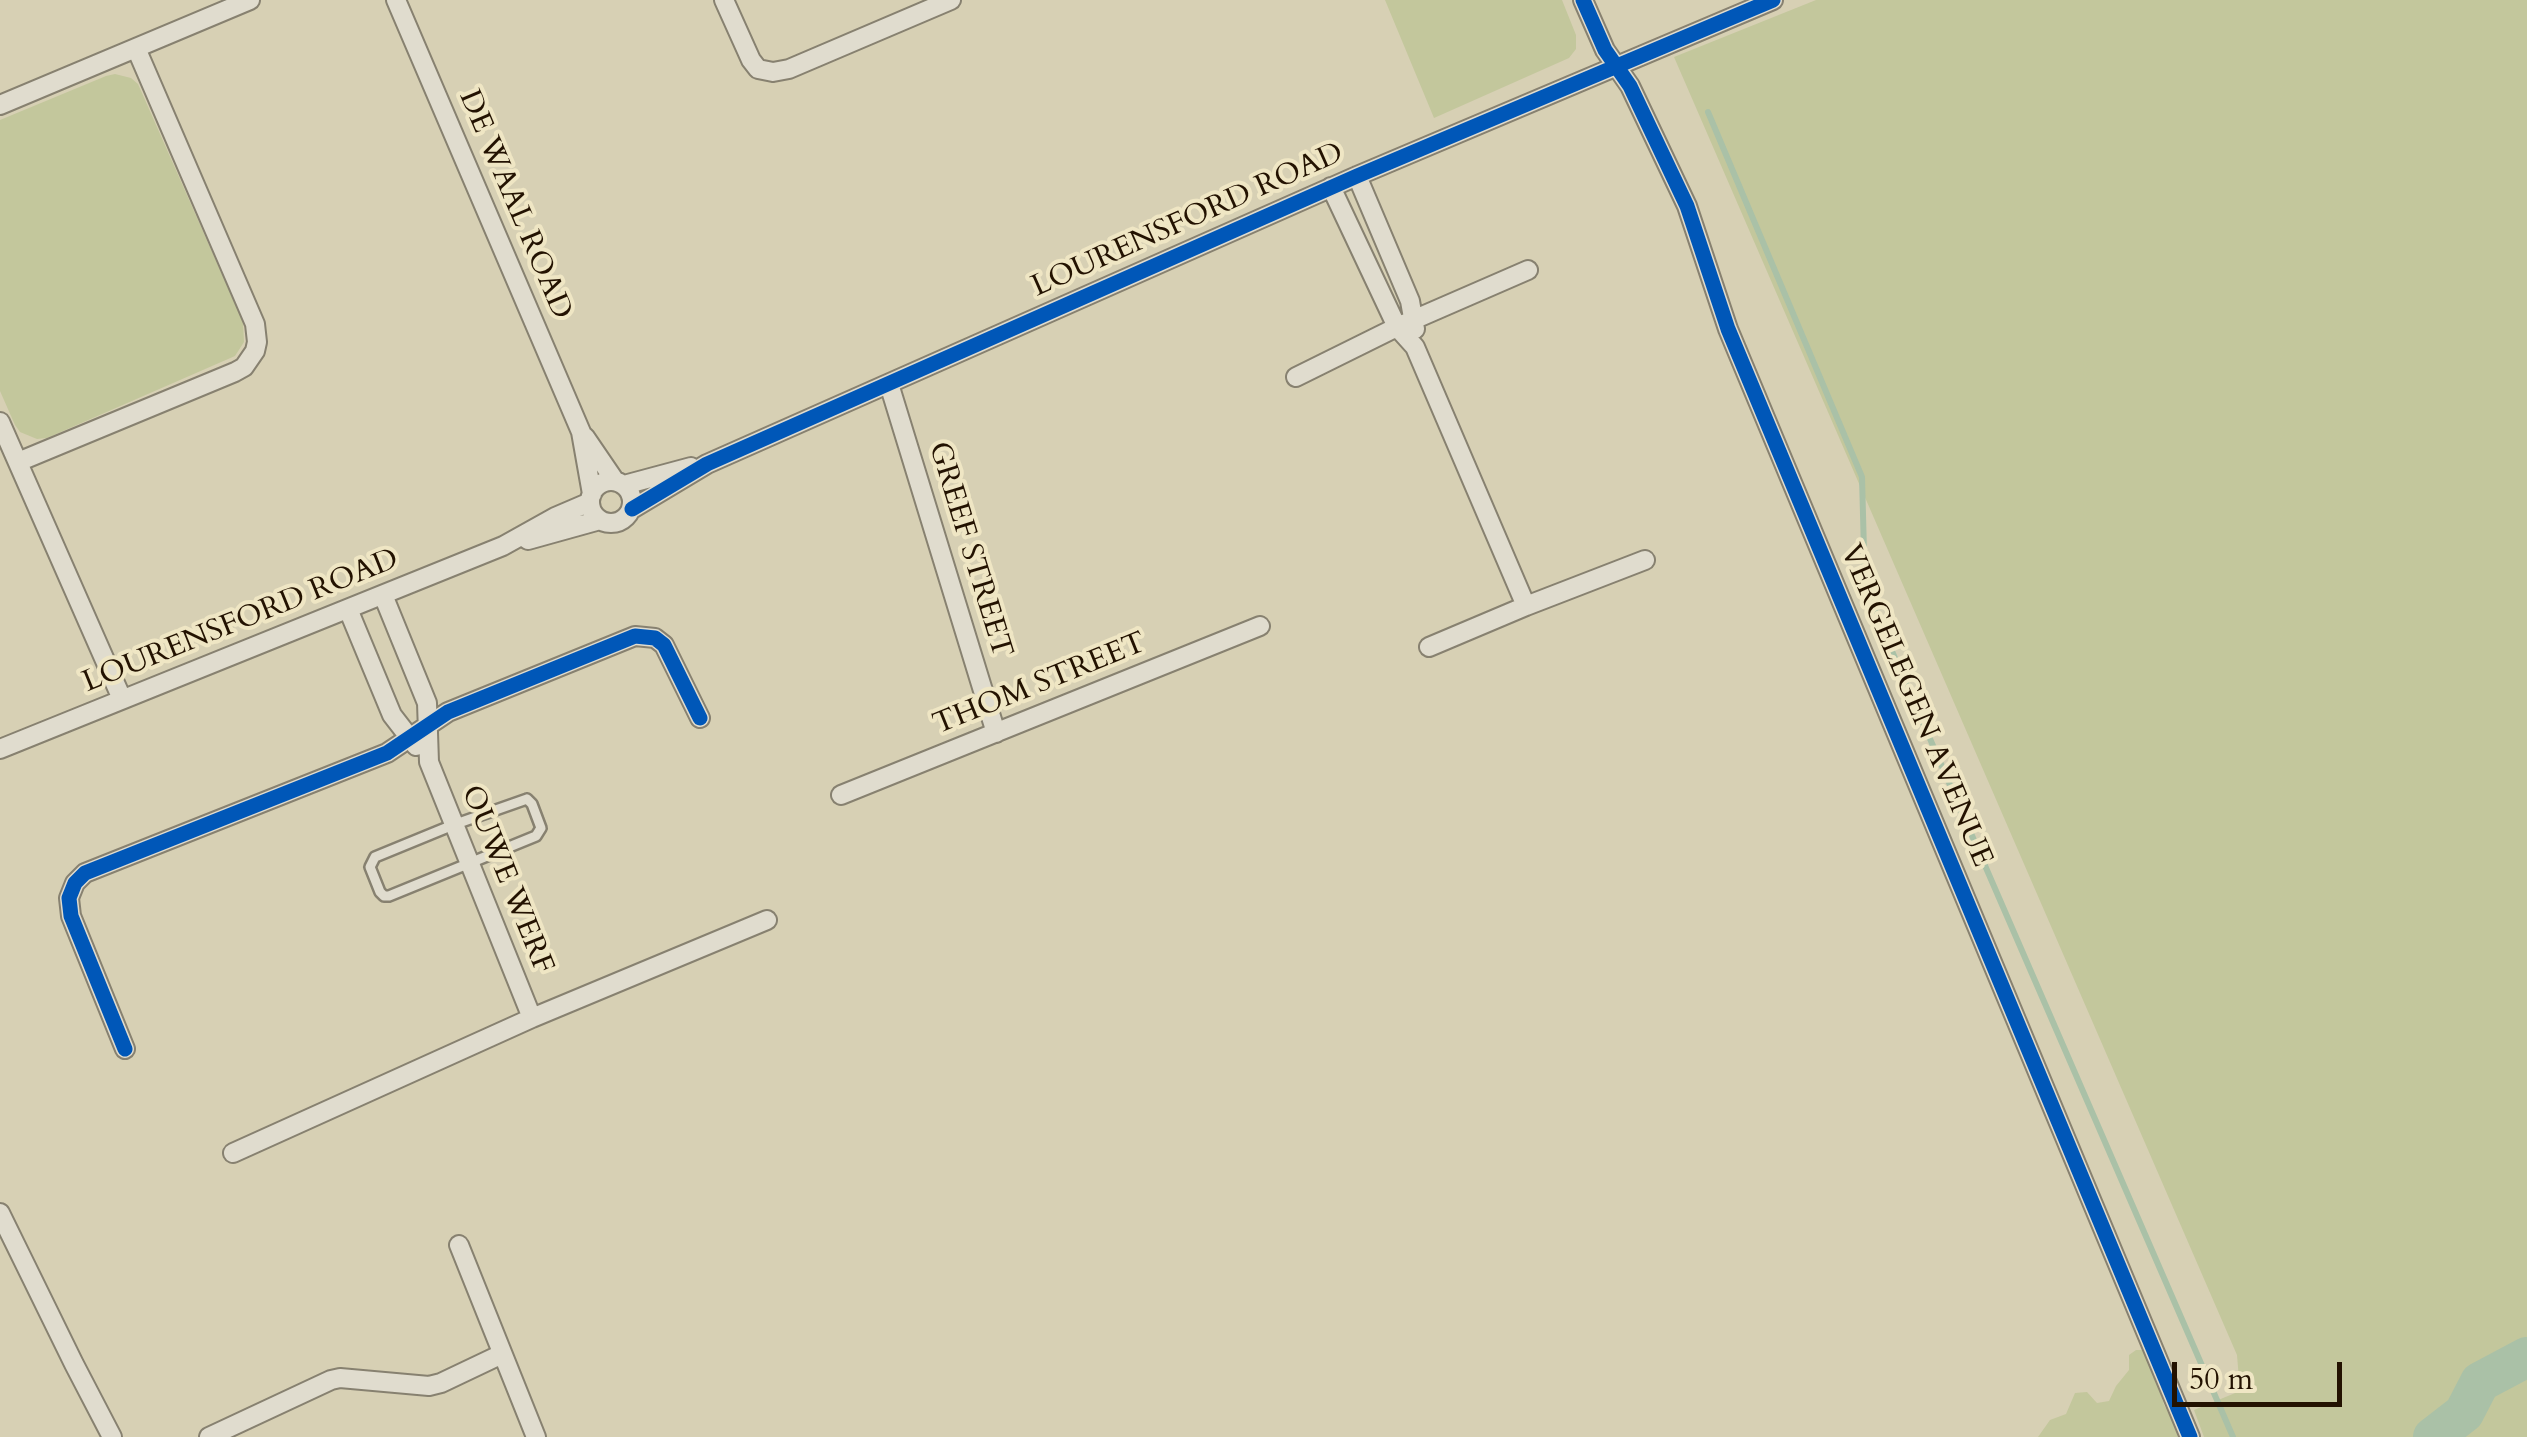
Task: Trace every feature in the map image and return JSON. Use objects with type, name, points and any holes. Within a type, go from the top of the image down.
[{"type":"street","points":[[0,105],[250,0]]},
{"type":"street","name":"DE WAAL ROAD","points":[[396,0],[581,432],[620,483]]},
{"type":"street","points":[[724,0],[758,70],[772,72],[789,69],[951,0]]},
{"type":"street","name":"VERGELEGEN AVENUE","points":[[1583,0],[1616,67],[1630,86],[1687,206],[1728,329],[2190,1437]]},
{"type":"street","name":"LOURENSFORD ROAD","points":[[632,508],[707,464],[1356,176],[1774,0]]},
{"type":"street","points":[[18,462],[236,372],[255,350],[255,324],[136,48]]},
{"type":"street","points":[[1356,176],[1396,266],[1406,323]]},
{"type":"street","points":[[1331,187],[1406,323],[1526,606]]},
{"type":"street","points":[[1296,377],[1528,270]]},
{"type":"street","name":"GREEF STREET","points":[[889,384],[996,733]]},
{"type":"street","points":[[0,422],[122,699]]},
{"type":"street","name":"DE WAAL ROAD","points":[[581,432],[591,498]]},
{"type":"street","name":"LOURENSFORD ROAD","points":[[620,483],[707,464]]},
{"type":"street","points":[[620,483],[632,496],[632,508],[624,519],[612,524],[592,512],[591,498],[602,484],[620,483]]},
{"type":"street","name":"LOURENSFORD ROAD","points":[[0,749],[503,546],[591,498]]},
{"type":"street","name":"LOURENSFORD ROAD","points":[[503,546],[600,520]]},
{"type":"street","points":[[1429,647],[1645,560]]},
{"type":"street","name":"OUWE WERF","points":[[384,595],[426,703],[429,762]]},
{"type":"street","name":"OUWE WERF","points":[[348,609],[392,715],[429,762],[532,1018]]},
{"type":"street","name":"THOM STREET","points":[[841,795],[1260,626]]},
{"type":"street","points":[[125,1048],[71,916],[69,898],[74,883],[85,873],[386,752],[448,712],[634,636],[654,638],[664,645],[700,718]]},
{"type":"street","points":[[233,1153],[532,1018],[767,920]]},
{"type":"street","points":[[0,1213],[112,1437]]},
{"type":"street","points":[[459,1245],[536,1437]]},
{"type":"street","points":[[209,1437],[331,1380],[429,1386],[502,1354]]},
{"type":"lane","points":[[527,799],[542,830],[536,836],[390,896],[380,892],[370,866],[375,857],[453,825],[527,799]]},
{"type":"green space","points":[[1385,0],[1562,0],[1576,35],[1576,49],[1569,58],[1434,118]]},
{"type":"green space","points":[[1816,0],[2527,0],[2527,1437],[2204,1437],[2194,1410],[2240,1391],[2237,1355],[1674,57]]},
{"type":"green space","points":[[115,74],[138,84],[243,322],[244,342],[235,356],[37,439],[20,432],[0,391],[0,120]]},
{"type":"green space","points":[[2145,1350],[2151,1360],[2164,1405],[2182,1437],[2038,1437],[2050,1420],[2066,1414],[2075,1393],[2087,1392],[2097,1403],[2109,1401],[2129,1370],[2129,1355]]},
{"type":"waterway","points":[[1708,112],[1862,477],[1865,589],[2233,1437]]},
{"type":"waterway","points":[[2433,1437],[2464,1413],[2480,1382],[2527,1357]]},
{"type":"cycle path","points":[[1583,0],[1605,50],[1630,86],[1687,206],[1728,329],[2190,1437]]},
{"type":"cycle path","points":[[632,509],[707,464],[1357,176],[1773,0]]},
{"type":"cycle path","points":[[125,1049],[71,916],[69,898],[75,883],[85,873],[387,753],[448,712],[635,636],[655,638],[664,645],[700,718]]}]
